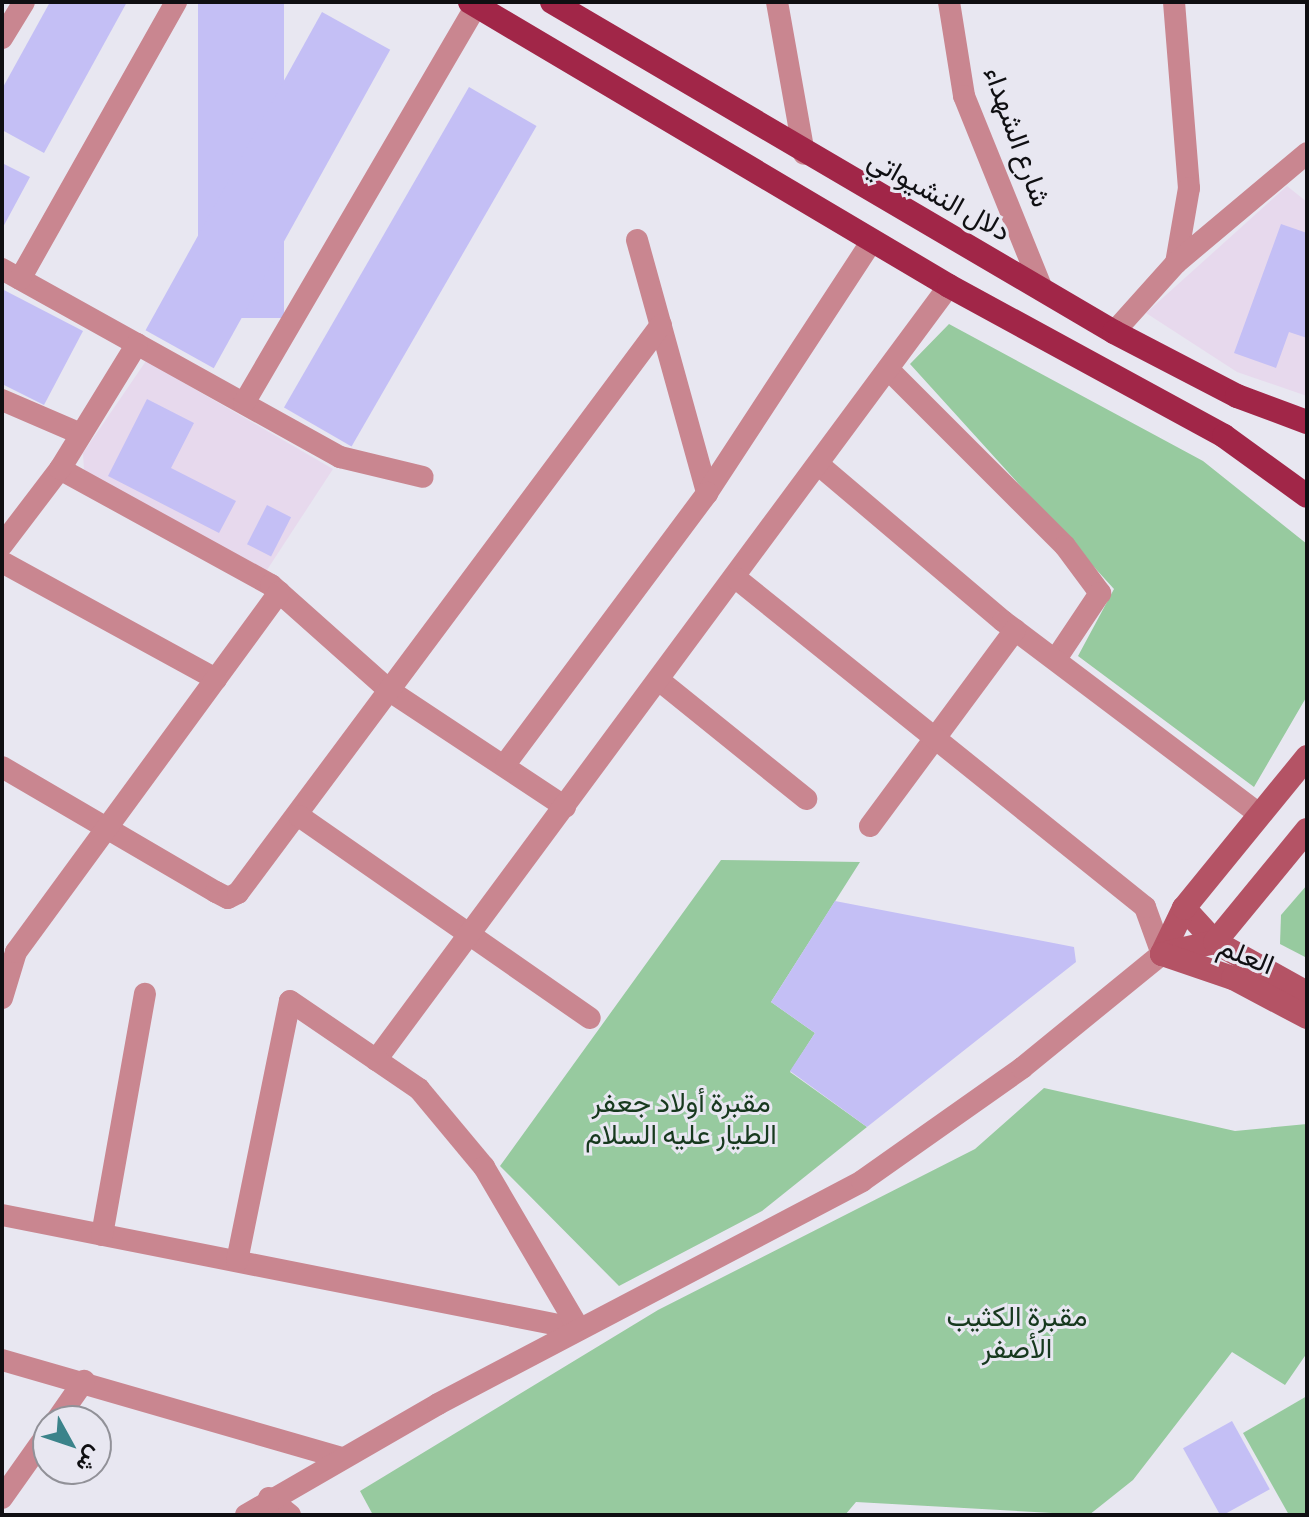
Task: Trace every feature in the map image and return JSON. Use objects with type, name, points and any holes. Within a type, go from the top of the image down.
[{"type":"main road","points":[[473,4],[949,286],[1224,436],[1307,496]]},
{"type":"main road","name":"دلال النشيواتي","points":[[563,5],[804,154],[1114,332],[1237,396],[1307,422]]},
{"type":"main road","points":[[1162,954],[1184,908],[1307,757]]},
{"type":"main road","points":[[1162,954],[1215,942],[1307,830]]},
{"type":"main road","name":"العلم","points":[[1184,908],[1215,942],[1307,993]]},
{"type":"main road","name":"العلم","points":[[1162,954],[1233,978],[1307,1017]]},
{"type":"street","points":[[2,38],[24,2]]},
{"type":"street","points":[[176,2],[11,274],[340,457],[423,477]]},
{"type":"street","points":[[777,2],[804,154]]},
{"type":"street","name":"شارع الشهداء","points":[[949,2],[964,96],[1042,289]]},
{"type":"street","points":[[1174,2],[1189,188],[1176,263]]},
{"type":"street","points":[[244,403],[473,4]]},
{"type":"street","points":[[1114,332],[1176,263],[1307,153]]},
{"type":"street","points":[[637,240],[707,493]]},
{"type":"street","points":[[506,763],[707,493],[872,241]]},
{"type":"street","points":[[376,1060],[737,579],[949,286]]},
{"type":"street","points":[[2,767],[228,898],[299,816],[661,325]]},
{"type":"street","points":[[2,545],[60,469],[137,344]]},
{"type":"street","points":[[888,369],[1065,546],[1100,593],[1056,659]]},
{"type":"street","points":[[2,400],[81,434]]},
{"type":"street","points":[[819,465],[1015,630],[1259,814]]},
{"type":"street","points":[[60,469],[279,592],[390,691],[506,763],[565,807]]},
{"type":"street","points":[[2,562],[216,679]]},
{"type":"street","points":[[246,1515],[269,1498],[341,1458],[862,1181],[1022,1068],[1162,954],[1145,907],[932,741],[737,579]]},
{"type":"street","points":[[2,998],[9,948],[109,827],[279,592]]},
{"type":"street","points":[[870,826],[1015,630]]},
{"type":"street","points":[[660,681],[806,799]]},
{"type":"street","points":[[299,816],[590,1018]]},
{"type":"street","points":[[102,1235],[145,994]]},
{"type":"street","points":[[237,1261],[290,1001],[419,1089],[484,1167],[579,1329]]},
{"type":"street","points":[[2,1215],[579,1329]]},
{"type":"street","points":[[2,1360],[84,1381],[341,1458]]},
{"type":"street","points":[[67,1405],[84,1381]]},
{"type":"street","points":[[2,1498],[32,1456]]},
{"type":"street","points":[[269,1498],[290,1515]]},
{"type":"shaded area","points":[[1287,186],[1307,202],[1307,396],[1237,372],[1146,313]]},
{"type":"shaded area","points":[[146,361],[333,469],[265,573],[84,470],[83,453]]},
{"type":"green space","points":[[949,324],[1203,461],[1307,544],[1307,696],[1254,787],[1078,656],[1114,589],[910,364]]},
{"type":"green space","name":"مقبرة أولاد جعفر الطيار عليه السلام","points":[[721,860],[860,862],[771,1002],[815,1033],[790,1072],[867,1127],[762,1211],[619,1286],[500,1166]]},
{"type":"green space","points":[[1307,885],[1307,958],[1280,944],[1281,915]]},
{"type":"green space","name":"مقبرة الكثيب الأصفر","points":[[1044,1088],[1235,1131],[1307,1124],[1307,1353],[1285,1385],[1232,1352],[1133,1480],[1089,1515],[856,1502],[845,1515],[373,1515],[360,1491],[658,1310],[975,1149]]},
{"type":"green space","points":[[1307,1396],[1307,1515],[1289,1515],[1243,1433]]},
{"type":"building","points":[[50,2],[127,2],[44,153],[2,130],[2,89]]},
{"type":"building","points":[[198,2],[284,2],[284,318],[198,318]]},
{"type":"building","points":[[322,12],[390,50],[214,368],[146,330]]},
{"type":"building","points":[[469,87],[537,126],[352,446],[284,407]]},
{"type":"building","points":[[2,163],[30,177],[2,229]]},
{"type":"building","points":[[1281,224],[1307,233],[1307,338],[1289,332],[1276,368],[1234,353]]},
{"type":"building","points":[[2,289],[83,331],[44,405],[2,384]]},
{"type":"building","points":[[147,399],[194,423],[171,468],[236,501],[219,533],[108,476]]},
{"type":"building","points":[[267,505],[291,517],[271,556],[247,544]]},
{"type":"building","points":[[835,901],[1074,947],[1076,962],[867,1127],[790,1071],[815,1033],[771,1002]]},
{"type":"building","points":[[1232,1421],[1270,1489],[1220,1515],[1183,1448]]}]
